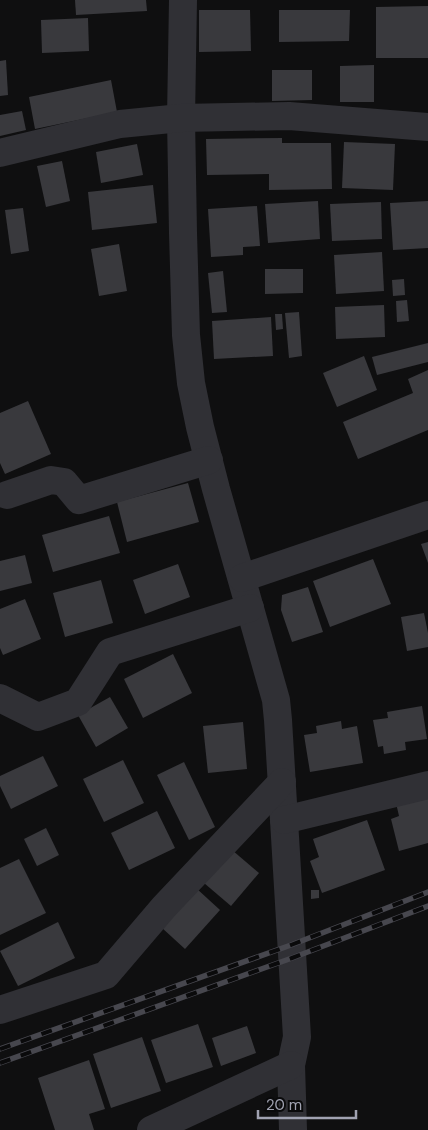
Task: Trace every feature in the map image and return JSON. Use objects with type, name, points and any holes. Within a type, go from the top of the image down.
[{"type":"street","points":[[183,0],[181,118],[186,335],[191,384],[200,427],[276,700],[297,1037],[291,1065],[293,1130]]},
{"type":"street","points":[[0,152],[120,124],[181,118],[289,116],[428,127]]},
{"type":"street","points":[[7,495],[51,480],[64,482],[79,500],[209,460]]},
{"type":"street","points":[[242,578],[428,515]]},
{"type":"street","points":[[0,698],[38,717],[78,702],[110,652],[250,608]]},
{"type":"street","points":[[0,1010],[106,975],[164,907],[282,782]]},
{"type":"street","points":[[284,820],[428,785]]},
{"type":"street","points":[[151,1130],[291,1065]]},
{"type":"building","points":[[75,0],[146,0],[147,11],[76,15]]},
{"type":"building","points":[[428,6],[428,58],[376,58],[376,7]]},
{"type":"building","points":[[199,10],[250,10],[251,51],[199,52]]},
{"type":"building","points":[[279,10],[350,10],[349,41],[279,42]]},
{"type":"building","points":[[88,18],[89,51],[42,53],[41,20]]},
{"type":"building","points":[[6,60],[8,95],[0,96],[0,61]]},
{"type":"building","points":[[374,65],[374,102],[340,102],[340,66]]},
{"type":"building","points":[[272,70],[312,70],[312,100],[272,101]]},
{"type":"building","points":[[111,80],[117,112],[35,129],[29,97]]},
{"type":"building","points":[[22,111],[26,130],[0,136],[0,115]]},
{"type":"building","points":[[282,138],[282,143],[331,143],[332,189],[269,190],[269,174],[207,175],[206,139]]},
{"type":"building","points":[[344,142],[395,144],[393,190],[342,188]]},
{"type":"building","points":[[137,144],[143,175],[101,183],[96,152]]},
{"type":"building","points":[[62,161],[70,201],[46,207],[37,166]]},
{"type":"building","points":[[153,185],[157,223],[92,230],[88,192]]},
{"type":"building","points":[[318,201],[320,239],[268,243],[265,204]]},
{"type":"building","points":[[428,201],[428,248],[393,250],[390,203]]},
{"type":"building","points":[[381,202],[382,239],[332,241],[330,204]]},
{"type":"building","points":[[257,206],[260,246],[243,247],[243,255],[211,257],[208,209]]},
{"type":"building","points":[[23,208],[29,251],[11,254],[5,210]]},
{"type":"building","points":[[119,244],[127,291],[99,296],[91,249]]},
{"type":"building","points":[[382,252],[384,291],[336,294],[334,255]]},
{"type":"building","points":[[265,269],[303,269],[303,293],[265,294]]},
{"type":"building","points":[[223,271],[227,312],[212,313],[208,273]]},
{"type":"building","points":[[404,279],[405,295],[393,296],[392,280]]},
{"type":"building","points":[[407,300],[409,321],[397,322],[396,301]]},
{"type":"building","points":[[384,305],[385,337],[336,339],[335,307]]},
{"type":"building","points":[[299,312],[302,356],[289,358],[285,313]]},
{"type":"building","points":[[275,314],[282,314],[283,329],[276,330]]},
{"type":"building","points":[[271,317],[273,356],[214,359],[212,321]]},
{"type":"building","points":[[428,343],[428,362],[377,375],[372,357]]},
{"type":"building","points":[[364,356],[377,390],[337,407],[323,373]]},
{"type":"building","points":[[428,370],[428,430],[358,459],[343,422],[413,393],[408,379]]},
{"type":"building","points":[[28,401],[51,454],[5,474],[0,463],[0,413]]},
{"type":"building","points":[[188,483],[199,522],[127,542],[117,502]]},
{"type":"building","points":[[109,516],[120,553],[53,572],[42,535]]},
{"type":"building","points":[[428,542],[428,563],[421,544]]},
{"type":"building","points":[[25,555],[32,583],[0,591],[0,561]]},
{"type":"building","points":[[373,559],[391,604],[330,627],[313,581]]},
{"type":"building","points":[[178,564],[190,597],[145,614],[133,580]]},
{"type":"building","points":[[101,580],[113,623],[65,637],[53,593]]},
{"type":"building","points":[[308,587],[323,632],[292,642],[281,610],[282,595]]},
{"type":"building","points":[[25,599],[41,639],[3,655],[0,648],[0,609]]},
{"type":"building","points":[[424,613],[428,633],[428,647],[407,651],[401,617]]},
{"type":"building","points":[[173,654],[192,693],[143,718],[124,679]]},
{"type":"building","points":[[110,697],[128,728],[96,747],[78,715]]},
{"type":"building","points":[[422,706],[427,739],[405,742],[406,750],[384,754],[383,746],[378,747],[373,720],[388,718],[387,712]]},
{"type":"building","points":[[341,721],[342,729],[357,726],[363,763],[310,772],[304,735],[317,733],[316,726]]},
{"type":"building","points":[[243,722],[247,769],[208,773],[203,726]]},
{"type":"building","points":[[43,756],[58,786],[11,809],[0,786],[0,776]]},
{"type":"building","points":[[123,760],[144,803],[104,822],[83,779]]},
{"type":"building","points":[[184,762],[215,827],[189,840],[157,775]]},
{"type":"building","points":[[428,794],[428,843],[399,851],[391,819],[399,816],[396,803]]},
{"type":"building","points":[[157,811],[175,848],[129,870],[111,833]]},
{"type":"building","points":[[367,820],[385,870],[322,893],[310,861],[319,857],[313,839]]},
{"type":"building","points":[[46,828],[59,855],[37,866],[24,839]]},
{"type":"building","points":[[232,850],[259,873],[231,906],[204,883]]},
{"type":"building","points":[[19,859],[46,913],[0,935],[0,868]]},
{"type":"building","points":[[196,888],[220,910],[185,949],[161,927]]},
{"type":"building","points":[[311,890],[319,890],[319,898],[311,899]]},
{"type":"building","points":[[58,922],[75,958],[18,986],[0,951]]},
{"type":"building","points":[[198,1024],[213,1067],[166,1083],[151,1040]]},
{"type":"building","points":[[247,1026],[256,1053],[221,1066],[212,1038]]},
{"type":"building","points":[[142,1037],[161,1091],[111,1108],[93,1054]]},
{"type":"building","points":[[89,1060],[105,1109],[89,1114],[94,1130],[55,1130],[38,1078]]},
{"type":"railway","points":[[0,1049],[291,945],[428,892]]},
{"type":"railway","points":[[0,1063],[292,958],[428,906]]}]
